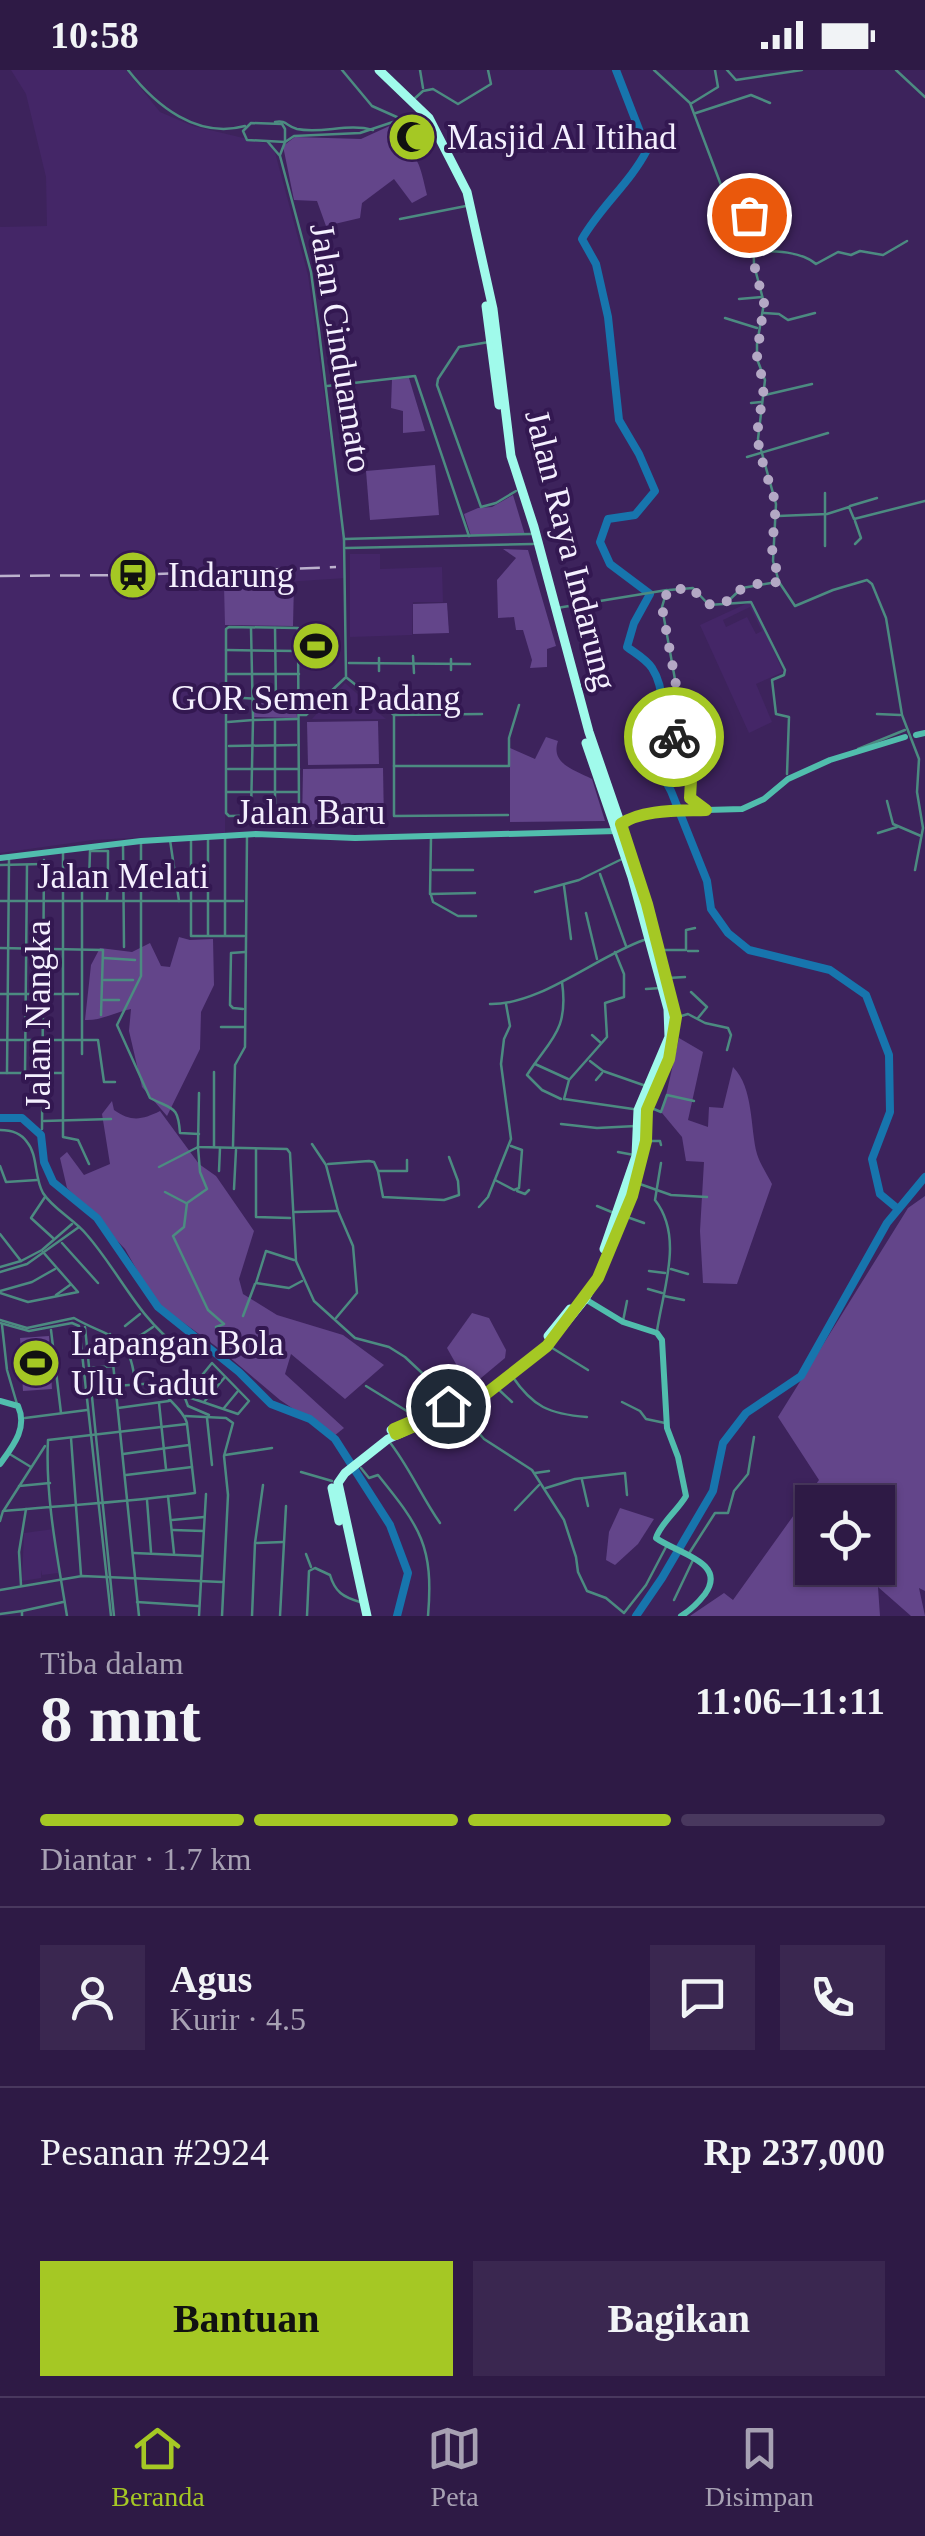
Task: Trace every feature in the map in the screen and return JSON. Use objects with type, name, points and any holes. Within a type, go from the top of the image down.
[{"type":"highway","name":"Jalan Raya Indarung","points":[[383,72],[414,106],[444,152],[468,205],[490,294],[505,458],[513,493],[535,540],[585,739],[619,824],[625,858],[652,938],[660,950],[669,1037],[648,1087],[638,1126],[636,1156],[603,1267],[585,1299],[560,1327],[494,1383],[440,1414],[392,1434]]},
{"type":"highway","name":"Jalan Raya Indarung","points":[[332,1481],[416,1417],[453,1407],[496,1387],[547,1346],[593,1276],[636,1182],[650,1141],[643,1108],[669,1059],[676,1017],[512,462],[468,205]]},
{"type":"highway","points":[[343,1471],[338,1489],[364,1616]]},
{"type":"highway","points":[[332,1481],[334,1506],[352,1553]]},
{"type":"street","points":[[128,70],[153,99],[195,124],[232,129],[284,121],[297,129],[373,130]]},
{"type":"street","points":[[342,70],[372,106],[402,117]]},
{"type":"street","points":[[232,129],[246,139],[268,142],[285,142],[298,135],[373,130],[402,117],[414,106],[423,91],[420,70]]},
{"type":"street","points":[[423,91],[436,90],[458,104],[491,84],[488,70]]},
{"type":"street","points":[[654,70],[690,104],[724,193],[752,219],[755,269],[764,296],[757,356],[764,376],[764,395],[757,434],[775,500],[772,549],[779,582],[794,606],[838,588],[870,582],[886,618],[906,733],[918,759],[917,792],[923,836],[915,870]]},
{"type":"street","points":[[690,104],[716,89],[716,70]]},
{"type":"street","points":[[727,70],[736,80],[802,70]]},
{"type":"street","points":[[896,70],[925,97]]},
{"type":"street","points":[[695,114],[751,95],[770,103]]},
{"type":"street","points":[[402,117],[414,106]]},
{"type":"street","points":[[268,142],[280,156],[285,142],[284,127],[273,123]]},
{"type":"street","points":[[245,126],[246,139]]},
{"type":"street","points":[[334,128],[334,134]]},
{"type":"street","name":"Jalan Cinduamato","points":[[280,156],[311,272],[326,387],[345,548],[346,677]]},
{"type":"street","points":[[400,219],[468,205]]},
{"type":"street","points":[[754,252],[779,251],[806,257],[816,264],[838,252],[851,256],[859,251],[883,255],[907,241]]},
{"type":"street","points":[[738,300],[764,296]]},
{"type":"street","points":[[763,313],[780,314],[788,320],[815,313]]},
{"type":"street","points":[[725,318],[758,329]]},
{"type":"street","points":[[490,342],[459,348],[436,386],[480,506],[513,493]]},
{"type":"street","points":[[326,387],[416,376],[469,536]]},
{"type":"street","points":[[764,395],[812,384]]},
{"type":"street","points":[[751,403],[762,402]]},
{"type":"street","points":[[747,457],[828,433]]},
{"type":"street","points":[[825,546],[826,494]]},
{"type":"street","points":[[776,516],[827,514],[877,498]]},
{"type":"street","points":[[854,520],[925,501]]},
{"type":"street","points":[[849,507],[861,538],[855,544]]},
{"type":"street","points":[[443,536],[444,546]]},
{"type":"street","points":[[344,538],[469,536],[535,540]]},
{"type":"street","points":[[345,548],[535,540]]},
{"type":"street","points":[[725,604],[740,589],[779,582]]},
{"type":"street","points":[[555,608],[692,588],[706,604],[750,600],[785,670],[784,676],[772,680],[776,714],[789,717],[788,780]]},
{"type":"street","points":[[668,590],[662,607],[676,685],[672,732],[691,780],[690,798],[704,810]]},
{"type":"street","points":[[251,626],[252,814]]},
{"type":"street","points":[[275,627],[276,701]]},
{"type":"street","points":[[275,627],[298,628],[298,814],[227,815],[227,628],[275,627]]},
{"type":"street","points":[[226,650],[298,651]]},
{"type":"street","points":[[413,656],[414,673]]},
{"type":"street","points":[[379,661],[380,671]]},
{"type":"street","points":[[451,670],[452,661]]},
{"type":"street","points":[[348,663],[470,664]]},
{"type":"street","points":[[226,674],[298,674]]},
{"type":"street","points":[[227,722],[306,715],[346,677],[394,715],[482,714]]},
{"type":"street","points":[[226,697],[298,701]]},
{"type":"street","points":[[394,766],[509,766],[509,738],[519,705]]},
{"type":"street","points":[[878,714],[902,715]]},
{"type":"street","points":[[394,715],[396,816],[508,816]]},
{"type":"street","points":[[276,720],[276,815]]},
{"type":"street","points":[[906,733],[921,734]]},
{"type":"street","name":"Jalan Baru","points":[[4,862],[170,838],[431,837],[619,824],[671,811],[735,811],[752,806],[788,780],[906,733]]},
{"type":"street","points":[[227,746],[299,745]]},
{"type":"street","points":[[227,769],[299,769]]},
{"type":"street","points":[[227,792],[299,792]]},
{"type":"street","points":[[887,800],[891,822],[923,836]]},
{"type":"street","points":[[878,833],[898,827]]},
{"type":"street","points":[[234,1189],[235,1065],[244,1050],[245,1026],[247,835]]},
{"type":"street","points":[[225,837],[225,936]]},
{"type":"street","points":[[431,837],[433,902],[458,916],[476,916]]},
{"type":"street","points":[[170,838],[180,902]]},
{"type":"street","points":[[208,838],[208,936]]},
{"type":"street","points":[[191,839],[191,936],[245,936]]},
{"type":"street","points":[[141,841],[142,976],[118,1016],[120,1038],[150,1098],[175,1110],[180,1117],[180,1133],[198,1134]]},
{"type":"street","points":[[124,842],[124,947]]},
{"type":"street","name":"Jalan Nangka","points":[[64,851],[64,1138],[78,1140],[89,1164]]},
{"type":"street","points":[[107,901],[108,889],[108,851],[90,851],[89,882],[108,889]]},
{"type":"street","points":[[535,892],[599,872],[625,858]]},
{"type":"street","points":[[7,1073],[8,901],[4,862],[44,862],[42,1128]]},
{"type":"street","points":[[26,1074],[27,864]]},
{"type":"street","points":[[432,870],[473,870]]},
{"type":"street","points":[[82,871],[82,1054]]},
{"type":"street","points":[[599,872],[626,946]]},
{"type":"street","points":[[564,884],[571,939]]},
{"type":"street","points":[[430,894],[475,893]]},
{"type":"street","name":"Jalan Melati","points":[[0,901],[246,901]]},
{"type":"street","points":[[586,913],[598,960]]},
{"type":"street","points":[[686,950],[686,930],[695,928]]},
{"type":"street","points":[[490,1004],[506,1004],[562,981],[626,946],[652,938]]},
{"type":"street","points":[[0,948],[103,950],[101,1015]]},
{"type":"street","points":[[660,950],[698,951]]},
{"type":"street","points":[[245,952],[231,953],[230,1004],[245,1009]]},
{"type":"street","points":[[564,1099],[570,1080],[608,1033],[605,1004],[624,997],[624,978],[614,952]]},
{"type":"street","points":[[103,958],[135,960]]},
{"type":"street","points":[[646,989],[685,977]]},
{"type":"street","points":[[102,980],[134,980]]},
{"type":"street","points":[[562,981],[563,1020],[552,1043],[527,1075],[552,1096],[564,1099],[660,1112],[667,1095],[694,1101]]},
{"type":"street","points":[[691,992],[707,1008],[696,1020]]},
{"type":"street","points":[[0,994],[82,994]]},
{"type":"street","points":[[101,1000],[119,1000]]},
{"type":"street","points":[[480,1207],[486,1202],[510,1146],[502,1064],[504,1038],[510,1026],[506,1004]]},
{"type":"street","points":[[676,1017],[688,1014],[730,1029],[727,1050]]},
{"type":"street","points":[[221,1026],[245,1026]]},
{"type":"street","points":[[592,1035],[602,1044]]},
{"type":"street","points":[[0,1040],[99,1040],[104,1082],[115,1082]]},
{"type":"street","points":[[589,1060],[602,1072],[648,1087]]},
{"type":"street","points":[[535,1064],[570,1080]]},
{"type":"street","points":[[214,1072],[219,1170]]},
{"type":"street","points":[[596,1080],[602,1072]]},
{"type":"street","points":[[0,1074],[63,1073]]},
{"type":"street","points":[[198,1094],[200,1172],[207,1189],[187,1203],[184,1227],[173,1236],[208,1310],[224,1324],[216,1328]]},
{"type":"street","points":[[42,1121],[111,1119]]},
{"type":"street","points":[[561,1124],[596,1128],[638,1126]]},
{"type":"street","points":[[0,1130],[21,1135],[30,1144],[37,1180],[46,1197],[80,1226],[108,1260],[153,1327],[180,1348]]},
{"type":"street","points":[[656,1132],[650,1141],[661,1145]]},
{"type":"street","points":[[312,1144],[326,1165],[338,1211],[353,1246],[357,1290],[335,1319]]},
{"type":"street","points":[[510,1146],[522,1150],[516,1190]]},
{"type":"street","points":[[159,1167],[198,1147],[286,1149],[290,1152],[296,1261],[320,1309],[355,1338],[389,1346],[405,1357],[484,1439],[524,1462],[564,1520],[587,1592],[606,1598],[624,1613],[646,1586],[668,1546]]},
{"type":"street","points":[[256,1149],[256,1217],[338,1211]]},
{"type":"street","points":[[618,1152],[636,1156]]},
{"type":"street","points":[[326,1165],[374,1162],[383,1197],[444,1200],[459,1194],[449,1157]]},
{"type":"street","points":[[378,1171],[407,1171],[407,1160]]},
{"type":"street","points":[[661,1164],[655,1200],[665,1214],[670,1234],[657,1334],[662,1346],[667,1424],[686,1496],[656,1535],[658,1540],[710,1570],[712,1583],[699,1602],[681,1616]]},
{"type":"street","points":[[0,1166],[6,1182],[37,1180]]},
{"type":"street","points":[[495,1180],[526,1194],[530,1190]]},
{"type":"street","points":[[636,1182],[678,1196],[707,1197]]},
{"type":"street","points":[[165,1192],[187,1203]]},
{"type":"street","points":[[46,1197],[30,1218],[54,1239]]},
{"type":"street","points":[[597,1206],[644,1223]]},
{"type":"street","points":[[0,1269],[21,1261],[74,1222]]},
{"type":"street","points":[[0,1269],[28,1264],[80,1226]]},
{"type":"street","points":[[0,1234],[21,1261]]},
{"type":"street","points":[[60,1241],[98,1283]]},
{"type":"street","points":[[0,1292],[28,1302],[78,1292],[43,1252]]},
{"type":"street","points":[[243,1316],[266,1252],[296,1261]]},
{"type":"street","points":[[0,1292],[32,1282],[56,1268]]},
{"type":"street","points":[[649,1271],[688,1274]]},
{"type":"street","points":[[256,1283],[289,1288],[303,1280]]},
{"type":"street","points":[[55,1296],[71,1285]]},
{"type":"street","points":[[648,1289],[684,1300]]},
{"type":"street","points":[[585,1299],[622,1322],[657,1334]]},
{"type":"street","points":[[622,1322],[627,1301]]},
{"type":"street","points":[[125,1326],[142,1313]]},
{"type":"street","points":[[0,1464],[18,1436],[22,1419],[7,1370],[1,1322],[29,1332],[74,1318],[85,1327],[110,1334],[130,1351],[135,1384]]},
{"type":"street","points":[[51,1325],[78,1324],[87,1368]]},
{"type":"street","points":[[51,1325],[61,1413]]},
{"type":"street","points":[[85,1327],[112,1616]]},
{"type":"street","points":[[138,1337],[153,1327]]},
{"type":"street","points":[[110,1334],[139,1616]]},
{"type":"street","points":[[547,1346],[588,1370]]},
{"type":"street","points":[[212,1363],[249,1401],[238,1414],[185,1396],[212,1363]]},
{"type":"street","points":[[87,1368],[113,1366]]},
{"type":"street","points":[[511,1375],[528,1399],[540,1407],[587,1417]]},
{"type":"street","points":[[203,1403],[226,1376]]},
{"type":"street","points":[[3,1512],[195,1492],[185,1416],[156,1383],[114,1386]]},
{"type":"street","points":[[366,1386],[416,1417]]},
{"type":"street","points":[[496,1387],[512,1402]]},
{"type":"street","points":[[223,1409],[238,1390]]},
{"type":"street","points":[[185,1396],[188,1406],[210,1417]]},
{"type":"street","points":[[116,1408],[169,1401]]},
{"type":"street","points":[[0,1402],[18,1406]]},
{"type":"street","points":[[622,1402],[646,1419],[667,1424]]},
{"type":"street","points":[[159,1403],[166,1470]]},
{"type":"street","points":[[22,1419],[91,1409]]},
{"type":"street","points":[[440,1414],[453,1442]]},
{"type":"street","points":[[185,1416],[233,1422],[224,1456],[228,1495],[222,1616]]},
{"type":"street","points":[[210,1417],[212,1464]]},
{"type":"street","points":[[0,1520],[48,1442],[187,1424]]},
{"type":"street","points":[[392,1434],[417,1490],[440,1523]]},
{"type":"street","points":[[71,1436],[82,1576]]},
{"type":"street","points":[[674,1600],[688,1557],[715,1513],[728,1512],[734,1491],[744,1482],[754,1437]]},
{"type":"street","points":[[48,1442],[66,1616]]},
{"type":"street","points":[[122,1454],[190,1445]]},
{"type":"street","points":[[224,1456],[272,1448]]},
{"type":"street","points":[[8,1453],[33,1468]]},
{"type":"street","points":[[356,1461],[369,1478],[378,1474],[407,1512],[424,1544],[428,1554],[428,1616]]},
{"type":"street","points":[[124,1475],[192,1467]]},
{"type":"street","points":[[534,1473],[549,1470]]},
{"type":"street","points":[[300,1472],[332,1481]]},
{"type":"street","points":[[544,1489],[625,1472],[627,1495]]},
{"type":"street","points":[[582,1478],[588,1506]]},
{"type":"street","points":[[18,1486],[50,1483]]},
{"type":"street","points":[[515,1510],[540,1484]]},
{"type":"street","points":[[252,1616],[255,1542],[263,1485]]},
{"type":"street","points":[[199,1616],[206,1494]]},
{"type":"street","points":[[168,1496],[174,1554]]},
{"type":"street","points":[[146,1498],[151,1553]]},
{"type":"street","points":[[280,1616],[286,1506]]},
{"type":"street","points":[[21,1586],[20,1552],[26,1509]]},
{"type":"street","points":[[170,1520],[204,1517]]},
{"type":"street","points":[[171,1530],[203,1532]]},
{"type":"street","points":[[255,1542],[284,1542]]},
{"type":"street","points":[[132,1552],[202,1556]]},
{"type":"street","points":[[306,1554],[310,1569],[307,1616]]},
{"type":"street","points":[[310,1569],[325,1570],[342,1596],[364,1603]]},
{"type":"street","points":[[0,1590],[82,1576],[223,1582]]},
{"type":"street","points":[[0,1615],[64,1602]]},
{"type":"street","points":[[138,1602],[200,1606]]},
{"type":"street","points":[[44,1607],[45,1616]]},
{"type":"shaded area","points":[[11,70],[126,70],[160,112],[193,126],[273,145],[308,275],[346,578],[225,586],[225,833],[93,840],[0,853],[0,227],[47,226],[46,177],[26,94]]},
{"type":"shaded area","points":[[396,123],[400,126],[396,135],[417,162],[427,195],[412,203],[394,179],[362,203],[360,218],[326,226],[317,201],[294,200],[283,146],[295,137],[361,139]]},
{"type":"shaded area","points":[[409,378],[425,431],[403,433],[403,411],[391,408],[392,379]]},
{"type":"shaded area","points":[[435,465],[439,515],[370,520],[366,471]]},
{"type":"shaded area","points":[[513,495],[525,535],[471,536],[464,514],[492,507]]},
{"type":"shaded area","points":[[503,549],[528,550],[556,646],[547,649],[547,667],[530,668],[532,660],[523,630],[516,630],[514,617],[498,618],[497,580],[516,558]]},
{"type":"shaded area","points":[[350,554],[380,554],[380,569],[442,567],[443,602],[413,602],[412,635],[350,637]]},
{"type":"shaded area","points":[[294,582],[293,626],[225,625],[224,585]]},
{"type":"shaded area","points":[[752,601],[783,672],[756,684],[772,722],[749,733],[700,625]],"holes":[[[750,607],[762,631],[756,634],[747,617],[726,627],[723,620]]]},
{"type":"shaded area","points":[[447,603],[449,633],[413,634],[413,604]]},
{"type":"shaded area","points":[[345,683],[381,715],[386,719],[312,719]]},
{"type":"shaded area","points":[[254,702],[296,702],[297,718],[254,717]]},
{"type":"shaded area","points":[[378,721],[379,764],[308,765],[307,722]]},
{"type":"shaded area","points":[[546,737],[558,741],[556,749],[561,761],[592,779],[605,821],[510,822],[510,748],[535,759]]},
{"type":"shaded area","points":[[383,768],[384,824],[302,824],[303,769]]},
{"type":"shaded area","points":[[179,937],[213,939],[214,985],[201,1012],[200,1049],[167,1116],[142,1087],[129,1031],[131,1009],[85,1020],[91,965],[100,948],[132,952],[150,943],[161,966],[170,967]]},
{"type":"shaded area","points":[[679,1038],[703,1052],[688,1120],[708,1127],[709,1107],[723,1108],[733,1067],[745,1086],[757,1154],[772,1184],[737,1284],[703,1283],[700,1231],[704,1162],[686,1161],[682,1137],[662,1113]]},
{"type":"shaded area","points":[[112,1101],[114,1110],[131,1118],[160,1111],[199,1164],[216,1176],[254,1231],[239,1279],[243,1294],[277,1315],[343,1335],[384,1365],[345,1399],[291,1354],[285,1374],[344,1428],[334,1436],[280,1400],[155,1302],[125,1249],[67,1188],[60,1158],[67,1152],[84,1175],[110,1164],[102,1114]]},
{"type":"shaded area","points":[[925,1196],[925,1591],[919,1588],[925,1616],[911,1616],[878,1587],[880,1616],[690,1616],[724,1593],[733,1600],[795,1513],[795,1585],[895,1585],[895,1485],[815,1485],[819,1480],[778,1417],[908,1208]]},
{"type":"shaded area","points":[[472,1313],[489,1318],[506,1350],[505,1358],[475,1383],[465,1380],[447,1348]]},
{"type":"shaded area","name":"Lapangan Bola Ulu Gadut","points":[[49,1336],[52,1389],[23,1391],[20,1338]]},
{"type":"shaded area","points":[[620,1508],[654,1519],[638,1544],[615,1565],[606,1560],[609,1532]]},
{"type":"shaded area","points":[[54,1529],[58,1573],[42,1575],[41,1570],[41,1578],[22,1581],[24,1533]]},
{"type":"waterway","points":[[616,70],[647,150],[582,239],[596,264],[608,317],[619,420],[655,491],[635,515],[608,519],[600,542],[610,564],[650,594],[634,623],[627,647],[650,665],[660,688],[660,722],[651,754],[671,791],[707,881],[711,909],[728,933],[749,950],[830,970],[866,995],[889,1055],[890,1112],[872,1159],[880,1194],[898,1209]]},
{"type":"waterway","points":[[0,1118],[22,1118],[41,1135],[44,1162],[53,1182],[97,1218],[158,1307],[239,1372],[271,1404],[310,1419],[335,1439],[390,1525],[408,1573],[397,1616]]},
{"type":"waterway","points":[[636,1616],[713,1491],[723,1443],[746,1413],[801,1376],[887,1223],[925,1177]]},
{"type":"railway","points":[[0,576],[336,567]]},
{"type":"way so far","points":[[674,737],[676,685],[662,607],[668,590],[692,588],[706,604],[716,605],[732,600],[740,589],[779,582],[772,549],[776,504],[757,434],[764,387],[757,356],[758,329],[764,303],[755,269],[754,226],[749,215]]},
{"type":"place","name":"Masjid Al Itihad","points":[[412,137]]},
{"type":"place","name":"Indarung","points":[[133,575]]},
{"type":"place","name":"GOR Semen Padang","points":[[316,646]]},
{"type":"place","name":"Lapangan Bola Ulu Gadut","points":[[36,1363]]},
{"type":"route","points":[[448,1406],[416,1417],[394,1429],[396,1434],[482,1397],[547,1346],[598,1278],[632,1196],[646,1141],[647,1110],[669,1059],[676,1017],[647,904],[621,824],[628,819],[671,811],[706,810],[690,798],[691,780],[674,737]]}]
